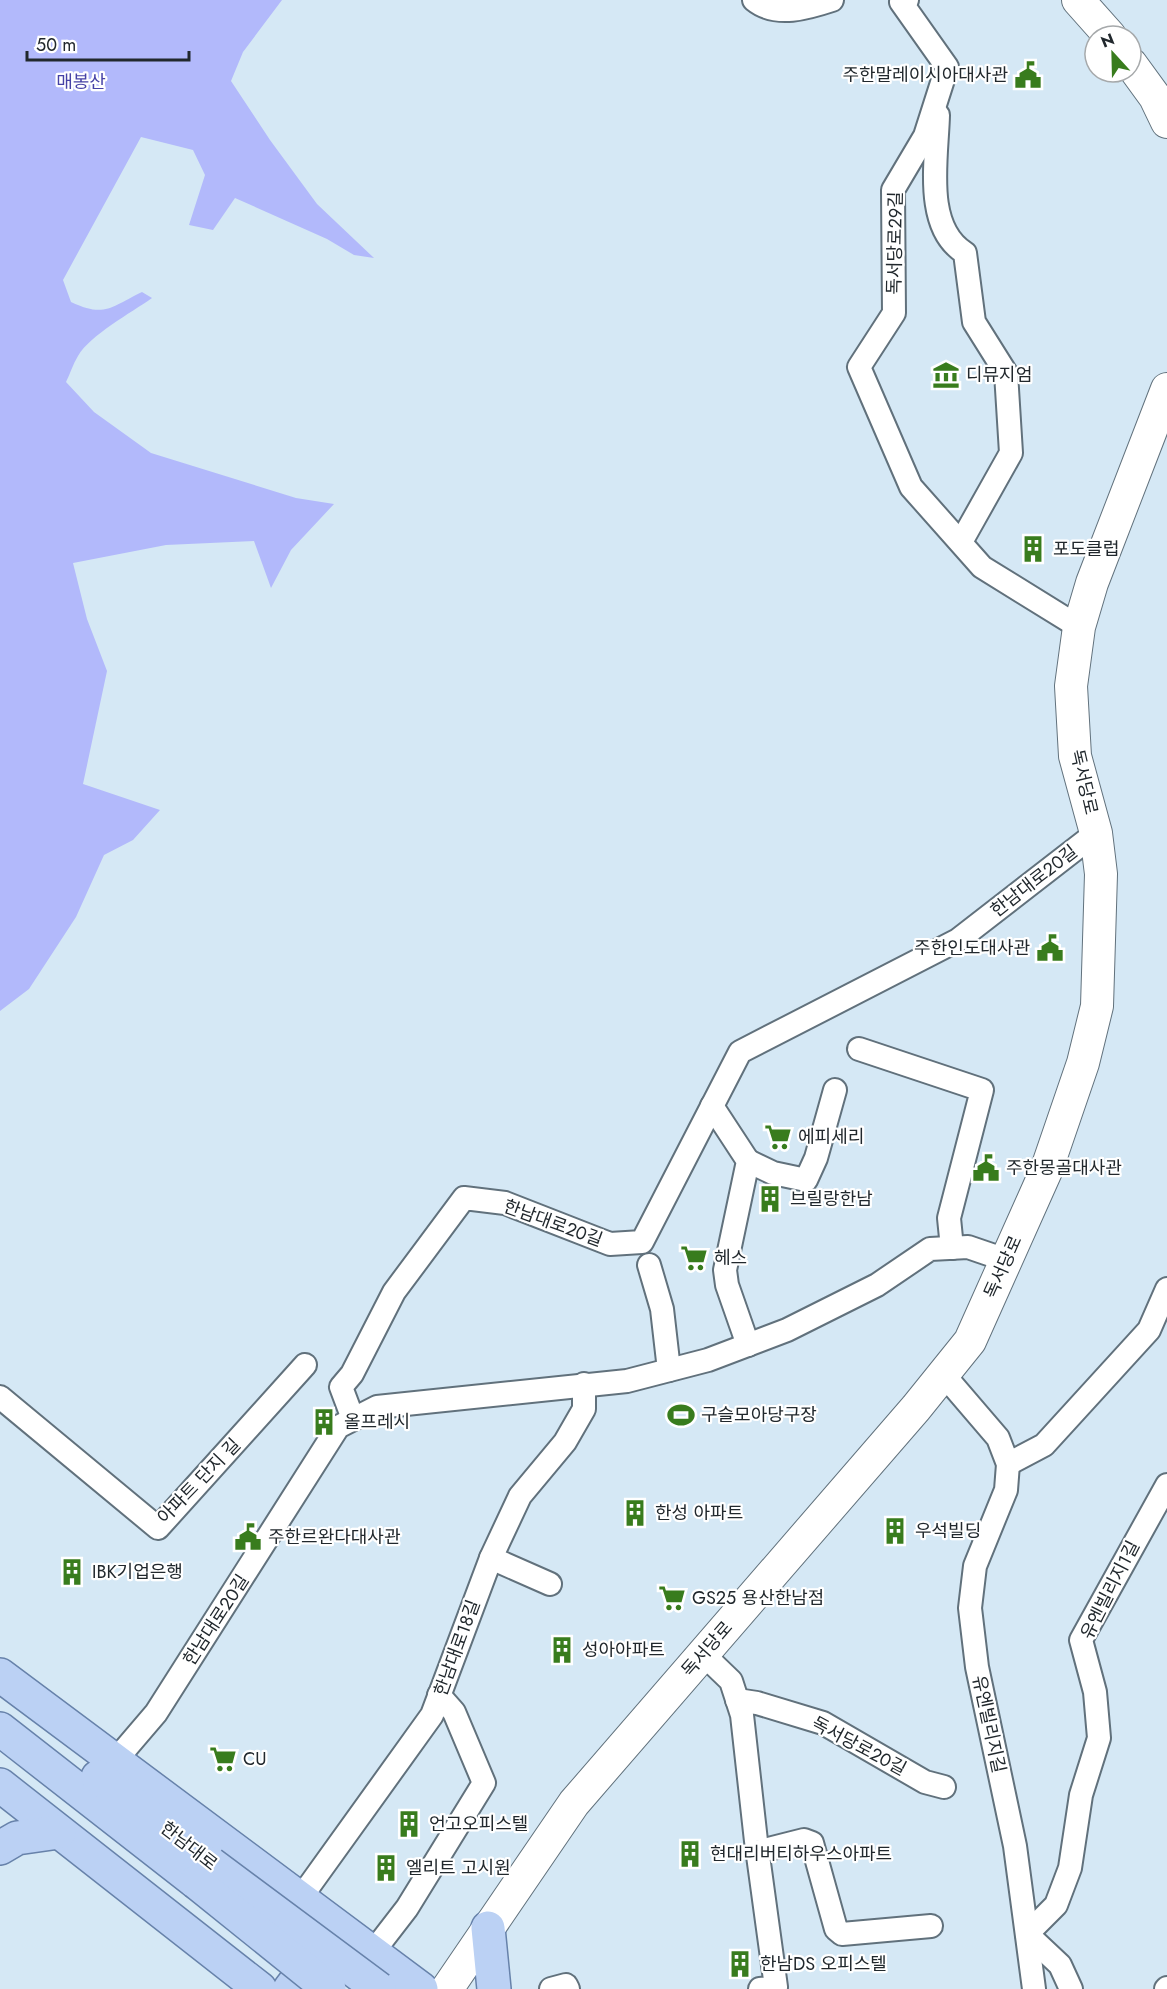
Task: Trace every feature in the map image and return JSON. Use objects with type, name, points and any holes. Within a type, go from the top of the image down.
[{"type":"main road","points":[[1078,0],[1099,24]]},
{"type":"main road","points":[[1143,80],[1155,97],[1167,122]]},
{"type":"main road","name":"독서당로","points":[[447,1989],[574,1803],[944,1376],[970,1341],[1046,1171],[1083,1063],[1098,1006],[1101,874],[1096,833],[1075,756],[1071,686],[1079,627],[1092,583],[1167,389]]},
{"type":"main road","points":[[0,1675],[421,1989]]},
{"type":"main road","name":"한남대로","points":[[0,1701],[203,1873],[329,1989]]},
{"type":"main road","name":"한남대로","points":[[0,1729],[203,1873],[379,1989]]},
{"type":"main road","points":[[0,1785],[260,1989]]},
{"type":"main road","points":[[0,1848],[17,1838],[59,1832]]},
{"type":"main road","points":[[290,1989],[337,1926]]},
{"type":"main road","points":[[488,1928],[494,1989]]},
{"type":"street","points":[[754,0],[775,10],[798,9],[832,0]]},
{"type":"street","name":"독서당로29길","points":[[907,0],[901,2],[947,67],[925,136],[893,190],[894,313],[859,367],[911,487],[982,567],[1079,627]]},
{"type":"street","name":"독서당로29길","points":[[938,94],[936,206],[951,245],[965,253],[974,322],[1006,373],[1011,453],[961,542]]},
{"type":"street","name":"한남대로20길","points":[[353,1419],[341,1387],[352,1374],[394,1292],[464,1198],[505,1203],[610,1244],[642,1242],[740,1052],[958,940],[1096,833]]},
{"type":"street","points":[[859,1049],[982,1090],[949,1218],[952,1248]]},
{"type":"street","points":[[712,1106],[748,1161],[773,1173],[806,1180],[816,1158],[835,1090]]},
{"type":"street","points":[[748,1161],[725,1270],[727,1285],[748,1346]]},
{"type":"street","name":"한남대로20길","points":[[115,1761],[156,1713],[338,1427],[377,1407],[627,1381],[708,1360],[788,1330],[877,1285],[930,1249],[968,1246],[1006,1260]]},
{"type":"street","points":[[649,1265],[662,1310],[669,1370]]},
{"type":"street","points":[[1008,1464],[1044,1445],[1149,1330],[1167,1289]]},
{"type":"street","name":"아파트 단지 길","points":[[0,1397],[158,1528],[305,1365]]},
{"type":"street","name":"유엔빌리지길","points":[[944,1376],[998,1438],[1008,1464],[1006,1490],[975,1566],[970,1608],[977,1667],[1015,1846],[1034,1989]]},
{"type":"street","name":"한남대로18길","points":[[299,1899],[432,1715],[491,1558],[520,1496],[565,1442],[584,1409],[584,1384]]},
{"type":"street","name":"유엔빌리지1길","points":[[1027,1934],[1056,1905],[1070,1868],[1081,1795],[1100,1738],[1095,1692],[1081,1640],[1167,1485]]},
{"type":"street","points":[[491,1558],[550,1584]]},
{"type":"street","points":[[703,1654],[731,1681],[742,1715],[757,1852],[768,1988]]},
{"type":"street","points":[[373,1952],[407,1908],[484,1783],[454,1712],[439,1695]]},
{"type":"street","name":"독서당로20길","points":[[737,1700],[757,1703],[823,1723],[926,1782],[944,1787]]},
{"type":"street","points":[[757,1852],[804,1840],[812,1843],[836,1929],[842,1934],[931,1926]]},
{"type":"street","points":[[1027,1934],[1060,1965],[1071,1989]]},
{"type":"street","points":[[551,1989],[566,1985],[568,1989]]},
{"type":"green space","name":"매봉산","points":[[0,0],[282,0],[243,52],[231,81],[270,140],[317,204],[374,258],[354,255],[327,239],[235,198],[213,230],[189,225],[205,175],[193,150],[141,137],[63,280],[71,302],[92,309],[108,309],[142,292],[152,298],[101,332],[76,359],[66,382],[94,412],[151,453],[296,498],[334,504],[291,550],[271,588],[254,541],[166,545],[73,563],[87,619],[107,671],[83,784],[160,810],[133,840],[104,855],[76,917],[29,989],[0,1011]]},
{"type":"place","name":"주한말레이시아대사관","points":[[1028,75]]},
{"type":"place","name":"디뮤지엄","points":[[946,375]]},
{"type":"place","name":"포도클럽","points":[[1033,549]]},
{"type":"place","name":"주한인도대사관","points":[[1050,948]]},
{"type":"place","name":"에피세리","points":[[778,1137]]},
{"type":"place","name":"주한몽골대사관","points":[[986,1168]]},
{"type":"place","name":"브릴랑한남","points":[[770,1199]]},
{"type":"place","name":"헤스","points":[[694,1258]]},
{"type":"place","name":"구슬모아당구장","points":[[681,1415]]},
{"type":"place","name":"올프레시","points":[[324,1422]]},
{"type":"place","name":"한성 아파트","points":[[635,1513]]},
{"type":"place","name":"우석빌딩","points":[[895,1531]]},
{"type":"place","name":"주한르완다대사관","points":[[248,1537]]},
{"type":"place","name":"IBK기업은행","points":[[72,1572]]},
{"type":"place","name":"GS25 용산한남점","points":[[672,1598]]},
{"type":"place","name":"성아아파트","points":[[562,1650]]},
{"type":"place","name":"CU","points":[[223,1759]]},
{"type":"place","name":"언고오피스텔","points":[[409,1824]]},
{"type":"place","name":"현대리버티하우스아파트","points":[[690,1854]]},
{"type":"place","name":"엘리트 고시원","points":[[386,1868]]},
{"type":"place","name":"한남DS 오피스텔","points":[[740,1964]]}]
